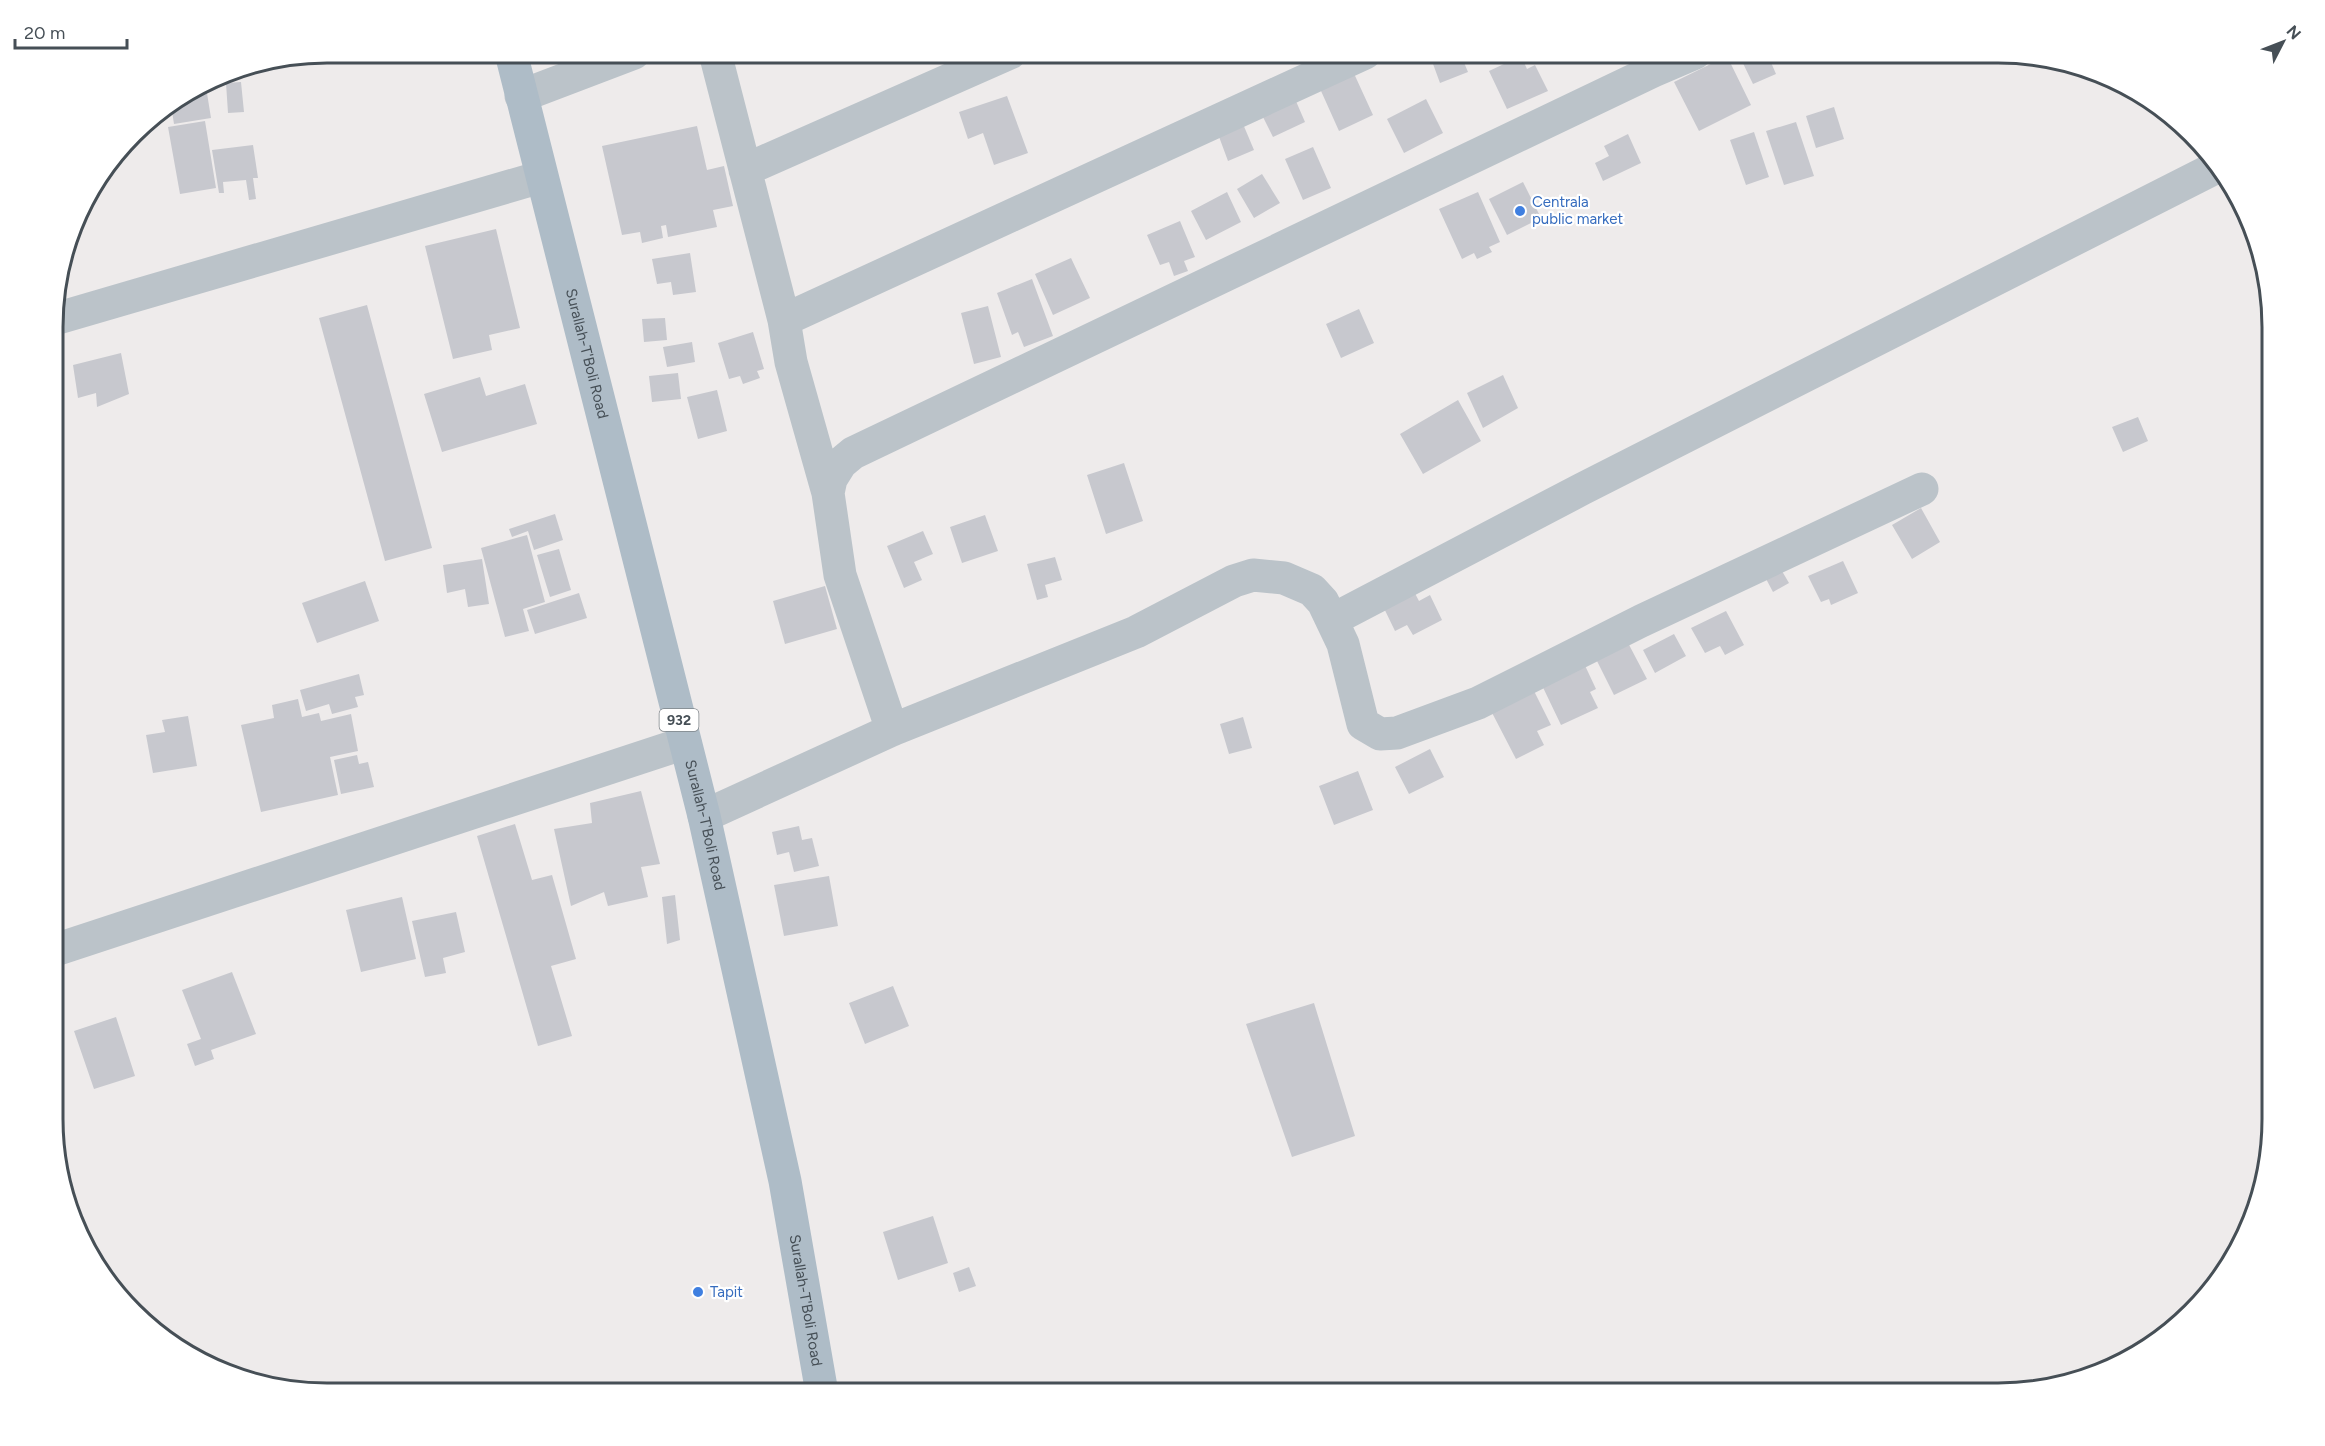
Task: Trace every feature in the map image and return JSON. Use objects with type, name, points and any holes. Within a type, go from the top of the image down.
[{"type":"main road","name":"Surallah-T'Boli Road","points":[[514,63],[704,816],[785,1181],[820,1383]]},
{"type":"street","points":[[521,96],[606,63]]},
{"type":"street","points":[[718,63],[784,320],[791,362],[828,493],[840,575],[892,730]]},
{"type":"street","points":[[745,170],[985,63]]},
{"type":"street","points":[[784,320],[1341,63]]},
{"type":"street","points":[[828,493],[831,479],[841,463],[853,453],[1646,63]]},
{"type":"street","points":[[1332,620],[1582,489],[2210,170]]},
{"type":"street","points":[[64,316],[541,177]]},
{"type":"street","points":[[704,816],[892,730],[1136,632],[1243,577],[1284,578],[1312,590],[1323,602],[1343,644],[1363,724],[1380,734],[1397,733],[1478,703],[1641,621],[1922,489]]},
{"type":"street","points":[[63,947],[685,743]]},
{"type":"building","points":[[1433,63],[1464,63],[1468,72],[1440,83]]},
{"type":"building","points":[[1506,63],[1524,63],[1527,69],[1535,65],[1548,91],[1507,109],[1489,71]]},
{"type":"building","points":[[1713,63],[1730,63],[1751,105],[1699,131],[1674,82]]},
{"type":"building","points":[[1743,63],[1771,63],[1776,74],[1753,84]]},
{"type":"building","points":[[1351,67],[1373,115],[1339,131],[1317,82]]},
{"type":"building","points":[[241,82],[244,112],[228,113],[226,83]]},
{"type":"building","points":[[207,92],[211,118],[174,124],[172,113]]},
{"type":"building","points":[[1292,92],[1305,122],[1273,137],[1258,107]]},
{"type":"building","points":[[1007,96],[1028,153],[994,165],[983,133],[968,139],[959,112]]},
{"type":"building","points":[[1426,99],[1443,133],[1404,153],[1387,119]]},
{"type":"building","points":[[1834,107],[1844,139],[1816,148],[1806,116]]},
{"type":"building","points":[[205,121],[216,188],[180,194],[168,127]]},
{"type":"building","points":[[1796,122],[1814,176],[1784,185],[1766,131]]},
{"type":"building","points":[[1243,124],[1254,150],[1228,161],[1218,134]]},
{"type":"building","points":[[697,126],[707,170],[724,166],[733,206],[713,210],[717,227],[668,237],[666,225],[661,226],[663,238],[642,243],[640,232],[622,235],[602,146]]},
{"type":"building","points":[[1754,132],[1769,177],[1746,185],[1730,140]]},
{"type":"building","points":[[1628,134],[1641,163],[1603,181],[1595,163],[1609,156],[1604,146]]},
{"type":"building","points":[[253,145],[258,178],[253,178],[256,199],[249,200],[246,180],[223,182],[224,193],[219,193],[212,150]]},
{"type":"building","points":[[1313,147],[1331,188],[1303,200],[1285,159]]},
{"type":"building","points":[[1262,174],[1280,203],[1254,218],[1237,189]]},
{"type":"building","points":[[1523,182],[1541,218],[1507,235],[1489,199]]},
{"type":"building","points":[[1227,192],[1241,222],[1206,240],[1191,211]]},
{"type":"building","points":[[1478,192],[1500,242],[1489,247],[1492,252],[1477,259],[1474,253],[1462,259],[1439,209]]},
{"type":"building","points":[[1180,221],[1195,257],[1184,261],[1188,271],[1174,276],[1169,262],[1160,265],[1147,235]]},
{"type":"building","points":[[496,229],[520,328],[489,335],[492,350],[453,359],[425,246]]},
{"type":"building","points":[[690,253],[696,292],[673,295],[671,282],[657,284],[652,259]]},
{"type":"building","points":[[1071,258],[1090,298],[1053,315],[1035,274]]},
{"type":"building","points":[[1032,279],[1053,336],[1024,347],[1018,332],[1012,335],[997,293]]},
{"type":"building","points":[[367,305],[432,548],[385,561],[319,318]]},
{"type":"building","points":[[988,306],[1001,357],[974,364],[961,313]]},
{"type":"building","points":[[1359,309],[1374,343],[1341,358],[1326,324]]},
{"type":"building","points":[[665,318],[667,340],[644,342],[642,319]]},
{"type":"building","points":[[753,332],[764,369],[757,371],[760,378],[743,384],[740,376],[729,379],[718,343]]},
{"type":"building","points":[[692,342],[695,362],[667,367],[663,347]]},
{"type":"building","points":[[121,353],[129,394],[97,407],[96,393],[78,398],[73,365]]},
{"type":"building","points":[[678,373],[681,399],[652,402],[649,376]]},
{"type":"building","points":[[1503,375],[1518,408],[1483,428],[1467,393]]},
{"type":"building","points":[[480,377],[486,396],[525,384],[537,424],[442,452],[424,394]]},
{"type":"building","points":[[717,390],[727,431],[698,439],[687,397]]},
{"type":"building","points":[[1458,400],[1481,441],[1423,474],[1400,434]]},
{"type":"building","points":[[2138,417],[2148,441],[2123,452],[2112,427]]},
{"type":"building","points":[[1124,463],[1143,521],[1106,534],[1087,475]]},
{"type":"building","points":[[1921,508],[1940,542],[1912,559],[1892,525]]},
{"type":"building","points":[[555,514],[563,540],[534,550],[528,531],[512,537],[509,529]]},
{"type":"building","points":[[985,515],[998,551],[962,563],[950,527]]},
{"type":"building","points":[[923,531],[933,554],[914,562],[922,580],[904,588],[887,546]]},
{"type":"building","points":[[527,535],[545,602],[523,609],[529,631],[505,637],[481,548]]},
{"type":"building","points":[[559,549],[571,590],[550,597],[537,555]]},
{"type":"building","points":[[1055,557],[1062,580],[1045,585],[1048,597],[1037,600],[1027,564]]},
{"type":"building","points":[[482,559],[489,604],[468,607],[465,589],[447,593],[443,565]]},
{"type":"building","points":[[1843,561],[1858,593],[1831,605],[1829,599],[1821,602],[1808,576]]},
{"type":"building","points":[[1779,566],[1789,583],[1773,592],[1764,575]]},
{"type":"building","points":[[365,581],[379,621],[317,643],[302,603]]},
{"type":"building","points":[[1410,584],[1419,601],[1430,595],[1442,620],[1413,635],[1407,625],[1395,631],[1380,600]]},
{"type":"building","points":[[825,586],[837,629],[785,644],[773,601]]},
{"type":"building","points":[[579,593],[587,618],[535,634],[527,610]]},
{"type":"building","points":[[1726,611],[1744,645],[1725,655],[1720,646],[1705,653],[1691,628]]},
{"type":"building","points":[[1674,634],[1686,656],[1655,673],[1643,650]]},
{"type":"building","points":[[1627,641],[1647,679],[1614,695],[1595,657]]},
{"type":"building","points":[[1581,657],[1596,689],[1590,692],[1598,708],[1561,725],[1538,677]]},
{"type":"building","points":[[359,674],[364,695],[355,697],[358,707],[332,714],[329,704],[306,711],[300,690]]},
{"type":"building","points":[[1530,683],[1551,725],[1537,731],[1544,745],[1516,759],[1488,705]]},
{"type":"building","points":[[298,699],[302,717],[319,713],[321,721],[351,714],[358,751],[330,757],[338,795],[261,812],[241,725],[274,718],[272,705]]},
{"type":"building","points":[[188,716],[197,766],[153,773],[146,735],[165,732],[162,720]]},
{"type":"building","points":[[1243,717],[1252,748],[1229,754],[1220,724]]},
{"type":"building","points":[[1430,749],[1444,777],[1409,794],[1395,767]]},
{"type":"building","points":[[357,755],[359,764],[368,762],[374,787],[341,794],[334,760]]},
{"type":"building","points":[[1358,771],[1373,810],[1334,825],[1319,786]]},
{"type":"building","points":[[641,791],[660,864],[641,867],[648,897],[608,906],[604,892],[571,906],[554,829],[592,823],[590,803]]},
{"type":"building","points":[[515,824],[532,880],[552,875],[576,959],[551,966],[572,1036],[538,1046],[477,836]]},
{"type":"building","points":[[799,826],[802,840],[812,838],[819,866],[794,872],[789,852],[777,855],[772,832]]},
{"type":"building","points":[[829,876],[838,926],[784,936],[774,885]]},
{"type":"building","points":[[675,895],[680,940],[667,944],[662,897]]},
{"type":"building","points":[[402,897],[416,959],[361,972],[346,910]]},
{"type":"building","points":[[456,912],[465,952],[443,958],[446,973],[425,977],[412,921]]},
{"type":"building","points":[[232,972],[256,1034],[211,1050],[214,1059],[195,1066],[187,1044],[201,1039],[182,990]]},
{"type":"building","points":[[893,986],[909,1026],[865,1044],[849,1003]]},
{"type":"building","points":[[1314,1003],[1355,1136],[1292,1157],[1246,1024]]},
{"type":"building","points":[[116,1017],[135,1076],[94,1089],[74,1031]]},
{"type":"building","points":[[933,1216],[948,1263],[898,1280],[883,1232]]},
{"type":"building","points":[[969,1267],[976,1286],[959,1292],[953,1273]]},
{"type":"place","name":"Centrala public market","points":[[1520,211]]},
{"type":"place","name":"Tapit","points":[[698,1292]]}]
